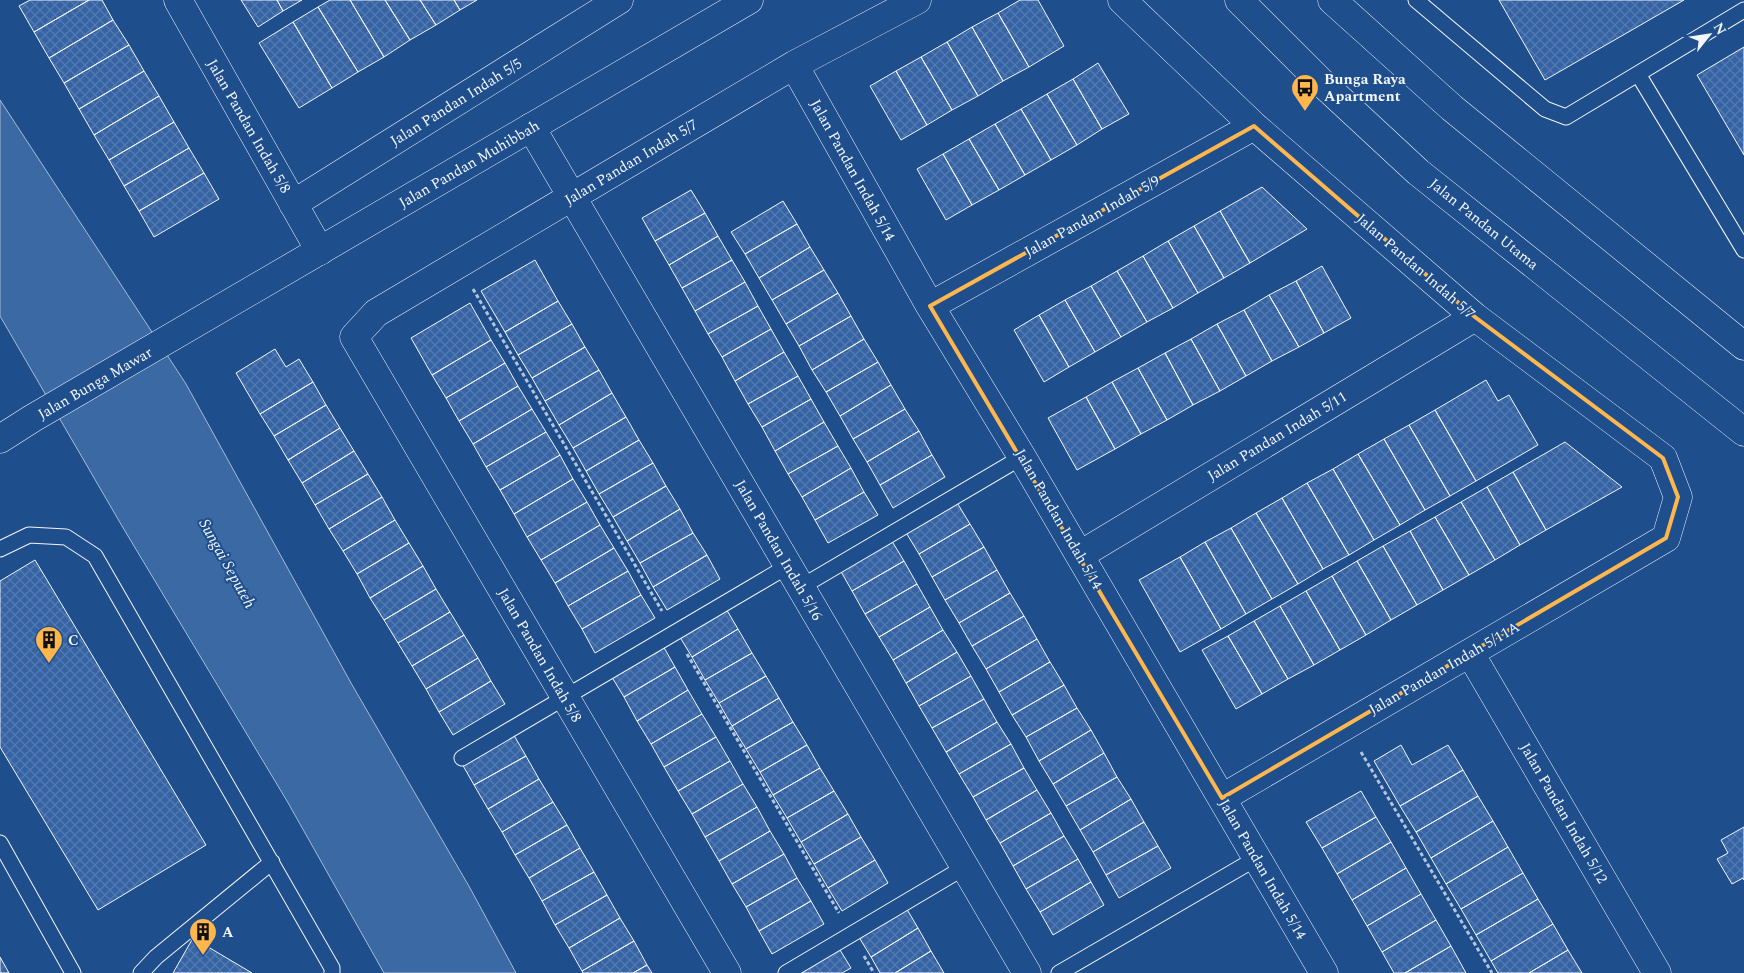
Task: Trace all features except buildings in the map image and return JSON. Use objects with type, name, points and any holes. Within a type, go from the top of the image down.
[{"type":"street","name":"Jalan Pandan Indah 5/8","points":[[178,0],[320,251]]},
{"type":"street","name":"Jalan Pandan Indah 5/5","points":[[293,204],[619,0]]},
{"type":"street","name":"Jalan Pandan Muhibbah","points":[[190,327],[749,0]]},
{"type":"street","name":"Jalan Pandan Indah 5/7","points":[[354,337],[376,314],[794,64],[917,0]]},
{"type":"street","name":"Jalan Pandan Indah 5/7","points":[[1122,0],[1254,126],[1475,317],[1663,458],[1678,497],[1666,538]]},
{"type":"street","name":"Jalan Pandan Utama","points":[[1238,0],[1321,82],[1418,172],[1744,432]]},
{"type":"street","points":[[1332,0],[1452,108],[1744,346]]},
{"type":"street","name":"Jalan Pandan Indah 5/14","points":[[794,64],[930,306],[1022,456],[1324,973]]},
{"type":"street","name":"Jalan Pandan Indah 5/9","points":[[930,306],[1254,126]]},
{"type":"street","name":"Jalan Pandan Indah 5/16","points":[[531,127],[1027,973]]},
{"type":"street","name":"Jalan Pandan Indah 5/11","points":[[1080,555],[1475,317]]},
{"type":"street","name":"Jalan Bunga Mawar","points":[[0,439],[190,327]]},
{"type":"street","name":"Jalan Pandan Indah 5/8","points":[[354,337],[727,973]]},
{"type":"street","name":"Jalan Pandan Indah 5/11A","points":[[1222,798],[1666,538]]},
{"type":"street","name":"Jalan Pandan Indah 5/12","points":[[1470,653],[1657,973]]},
{"type":"lane","points":[[1416,0],[1545,109],[1566,117],[1744,10]]},
{"type":"lane","points":[[1638,74],[1744,250]]},
{"type":"lane","points":[[462,758],[565,698],[1022,456]]},
{"type":"lane","points":[[0,550],[29,535],[66,537],[95,556],[272,862],[332,968],[332,973]]},
{"type":"lane","points":[[0,843],[73,973]]},
{"type":"lane","points":[[1059,973],[1257,858]]},
{"type":"lane","points":[[142,973],[156,957],[272,862]]},
{"type":"lane","points":[[786,973],[965,867]]},
{"type":"path","points":[[1346,726],[1492,973]]},
{"type":"highlighted area","points":[[1254,126],[1475,317],[1663,458],[1678,497],[1666,538],[1222,798],[930,306]]},
{"type":"water","name":"Sungai Seputeh","points":[[0,100],[186,384],[351,683],[470,888],[516,973],[384,973],[287,801],[122,526],[0,316]]},
{"type":"place","name":"Bunga Raya Apartment","points":[[1305,112]]},
{"type":"place","name":"C","points":[[49,664]]},
{"type":"place","name":"A","points":[[203,956]]}]
